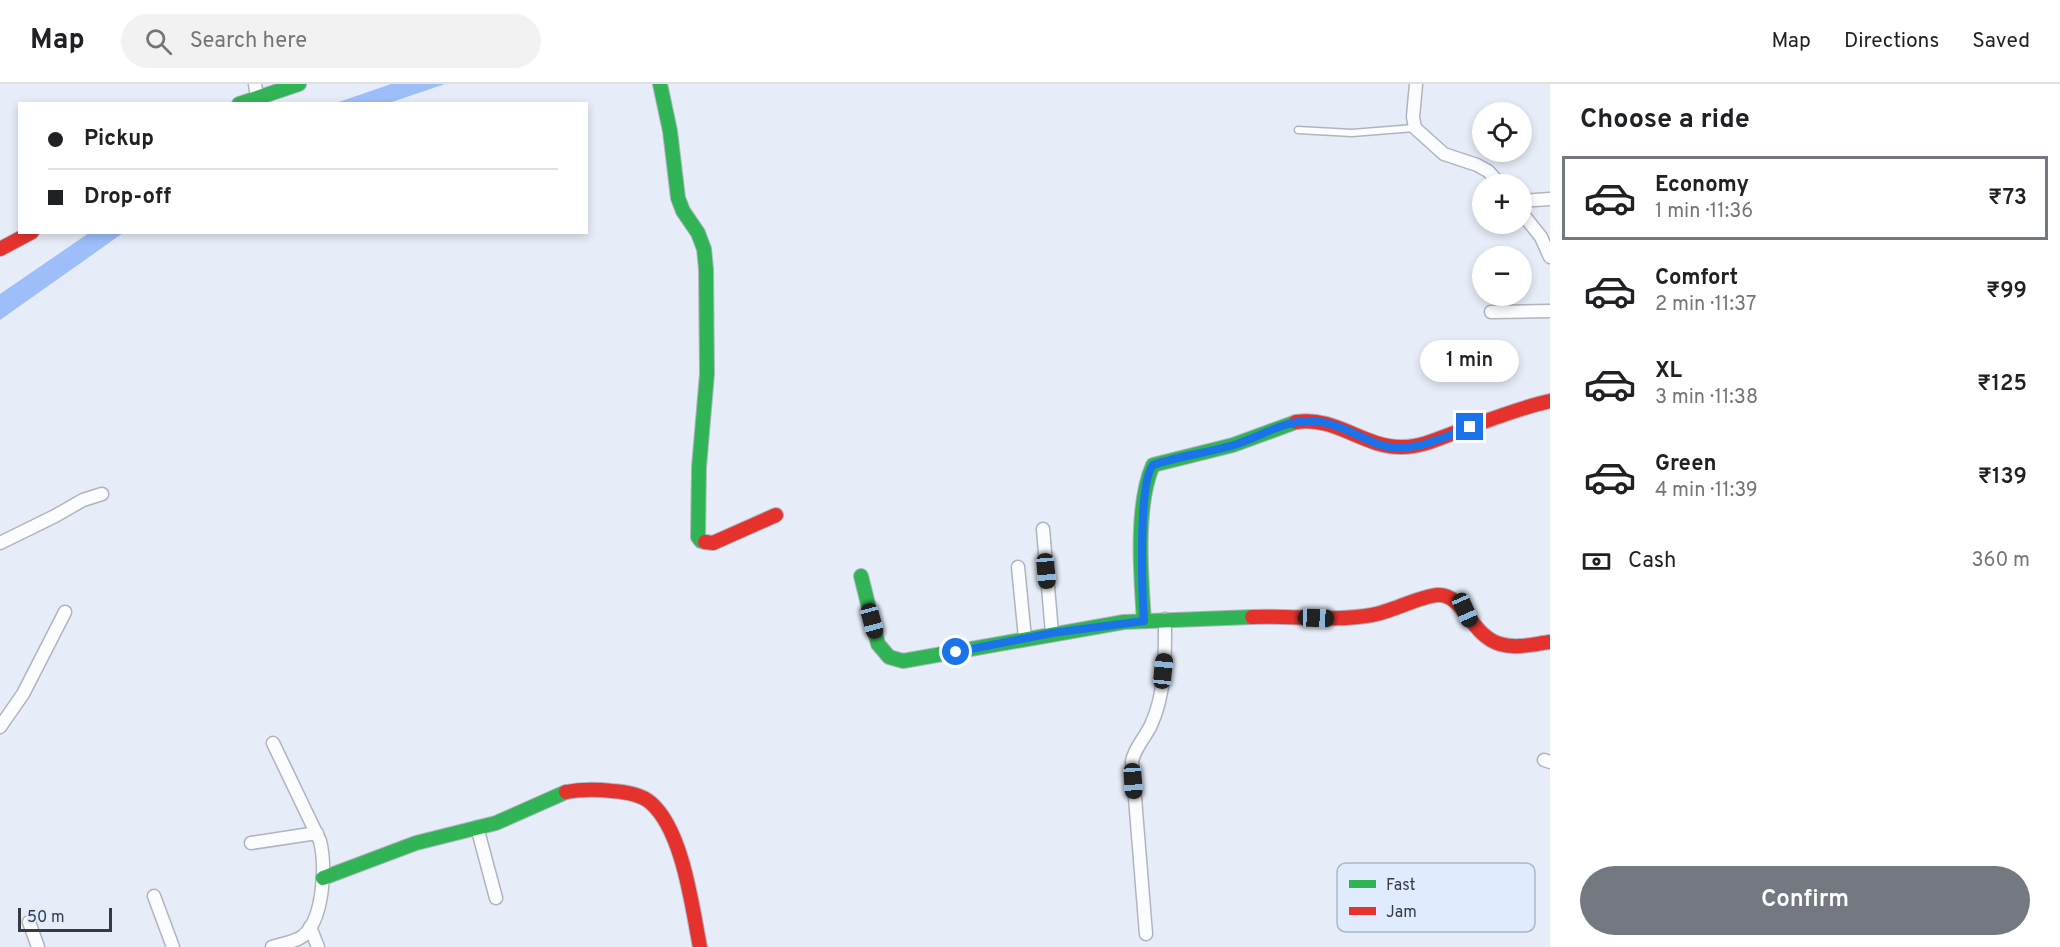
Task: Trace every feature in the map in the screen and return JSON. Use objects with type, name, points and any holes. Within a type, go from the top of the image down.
[{"type":"street","points":[[255,84],[257,98]]},
{"type":"street","points":[[245,102],[299,84]]},
{"type":"street","points":[[660,84],[670,131],[678,198],[683,211],[698,233],[704,249],[706,269],[707,374],[699,467],[698,537],[701,541],[713,543],[776,515]]},
{"type":"street","points":[[1416,84],[1413,117],[1415,128],[1444,154],[1477,165],[1491,174]]},
{"type":"street","points":[[1532,200],[1550,199]]},
{"type":"street","points":[[1532,226],[1541,237],[1550,257]]},
{"type":"street","points":[[0,249],[28,234]]},
{"type":"street","points":[[1491,312],[1550,311]]},
{"type":"street","points":[[1144,621],[1142,537],[1148,475],[1153,465],[1236,444],[1279,426],[1301,421],[1314,421],[1339,427],[1383,446],[1411,447],[1435,442],[1524,407],[1550,401]]},
{"type":"street","points":[[0,543],[46,521],[82,500],[102,494]]},
{"type":"street","points":[[1043,529],[1052,633]]},
{"type":"street","points":[[1018,567],[1025,638]]},
{"type":"street","points":[[861,576],[878,644],[888,657],[903,661],[1052,633],[1165,619],[1275,616],[1347,619],[1375,615],[1423,598],[1444,595],[1456,600],[1465,610],[1478,633],[1499,644],[1521,646],[1550,642]]},
{"type":"street","points":[[0,727],[23,694],[65,612]]},
{"type":"street","points":[[1146,934],[1132,761],[1137,747],[1151,725],[1161,692],[1165,619]]},
{"type":"street","points":[[272,947],[298,939],[310,927],[318,904],[323,878],[323,851],[317,833],[273,743]]},
{"type":"street","points":[[323,878],[426,840],[506,819],[573,791],[606,790],[649,801],[660,812],[677,847],[700,947]]},
{"type":"street","points":[[477,827],[496,898]]},
{"type":"street","points":[[251,843],[317,833]]},
{"type":"street","points":[[154,896],[173,947]]},
{"type":"street","points":[[29,922],[38,947]]},
{"type":"street","points":[[310,927],[318,947]]},
{"type":"lane","points":[[1298,130],[1352,133],[1415,128]]},
{"type":"water","points":[[391,84],[445,84],[392,102],[339,102]]},
{"type":"water","points":[[88,234],[122,234],[0,320],[0,294]]},
{"type":"traffic: fast","points":[[245,102],[299,84]]},
{"type":"traffic: fast","points":[[660,84],[670,131],[678,198],[683,211],[698,233],[704,249],[706,269],[707,374],[699,467],[698,537],[705,542]]},
{"type":"traffic: fast","points":[[1144,621],[1141,520],[1147,481],[1153,465],[1233,445],[1296,422]]},
{"type":"traffic: fast","points":[[861,576],[878,644],[889,657],[903,661],[1124,622],[1252,617]]},
{"type":"traffic: fast","points":[[323,878],[416,843],[496,823],[566,792]]},
{"type":"traffic: jam","points":[[0,249],[28,234]]},
{"type":"traffic: jam","points":[[1296,422],[1311,421],[1325,424],[1375,443],[1409,447],[1431,442],[1504,414],[1550,401]]},
{"type":"traffic: jam","points":[[705,542],[713,543],[776,515]]},
{"type":"traffic: jam","points":[[1252,617],[1357,617],[1380,613],[1438,595],[1447,596],[1454,601],[1481,632],[1500,644],[1519,646],[1550,642]]},
{"type":"traffic: jam","points":[[566,792],[617,791],[643,797],[651,803],[662,816],[678,850],[700,947]]},
{"type":"route","points":[[956,652],[1052,633],[1144,621],[1142,537],[1148,475],[1153,465],[1236,444],[1279,426],[1301,421],[1314,421],[1339,427],[1383,446],[1396,448],[1435,442],[1470,427]]}]
